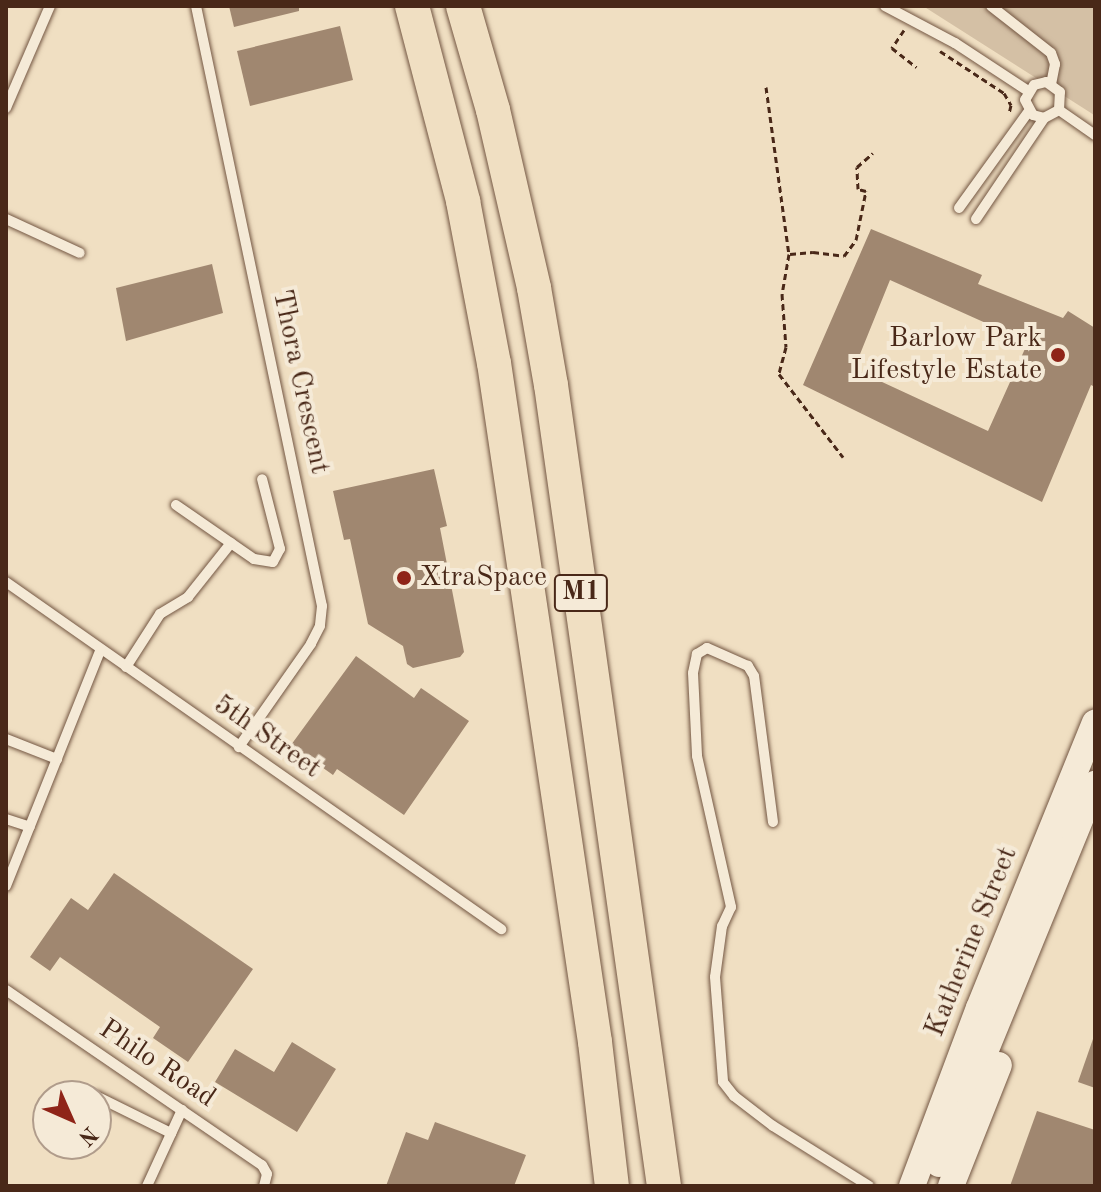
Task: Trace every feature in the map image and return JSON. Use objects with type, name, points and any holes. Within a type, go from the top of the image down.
[{"type":"highway","name":"M1","points":[[412,6],[463,201],[494,363],[595,1042],[612,1186]]},
{"type":"highway","name":"M1","points":[[463,6],[499,138],[534,288],[551,385],[664,1186]]},
{"type":"main road","name":"Katherine Street","points":[[912,1186],[979,1008],[1095,723]]},
{"type":"main road","points":[[930,1186],[1095,784]]},
{"type":"main road","points":[[951,1186],[1095,828]]},
{"type":"main road","points":[[962,1186],[970,1137]]},
{"type":"lane","points":[[6,108],[50,6]]},
{"type":"lane","name":"Thora Crescent","points":[[196,6],[322,606],[320,626],[311,644],[239,747]]},
{"type":"lane","points":[[885,6],[955,43],[1028,91]]},
{"type":"lane","points":[[991,6],[1051,53],[1055,64],[1051,84]]},
{"type":"lane","points":[[976,219],[1044,118],[1059,110],[1062,98],[1051,84],[1040,82],[1028,91],[1025,100],[1029,111],[1044,118]]},
{"type":"lane","points":[[1059,110],[1095,135]]},
{"type":"lane","points":[[959,208],[1029,111]]},
{"type":"lane","points":[[6,219],[80,253]]},
{"type":"lane","points":[[176,505],[261,563],[273,562],[280,556],[262,479]]},
{"type":"lane","points":[[126,667],[160,614],[188,597],[231,543]]},
{"type":"lane","name":"5th Street","points":[[6,582],[501,929]]},
{"type":"lane","points":[[773,822],[754,676],[748,666],[707,648],[697,654],[693,673],[697,756],[731,907],[722,926],[715,977],[723,1082],[734,1096],[773,1126],[869,1186]]},
{"type":"lane","points":[[6,886],[101,649]]},
{"type":"lane","points":[[6,739],[57,759]]},
{"type":"lane","points":[[6,819],[30,827]]},
{"type":"lane","name":"Philo Road","points":[[6,990],[262,1165],[267,1174],[264,1186]]},
{"type":"lane","points":[[112,1104],[171,1133]]},
{"type":"lane","points":[[147,1186],[182,1110]]},
{"type":"path","points":[[913,34],[905,28],[892,48],[916,67]]},
{"type":"path","points":[[933,47],[1004,93],[1011,105],[1009,118],[1019,125]]},
{"type":"path","points":[[766,87],[789,254],[782,294],[786,347],[779,374],[843,457]]},
{"type":"path","points":[[789,254],[813,252],[844,256],[856,240],[866,191],[858,189],[857,167],[873,153]]},
{"type":"shaded area","points":[[923,6],[1095,6],[1095,116],[1091,113]]},
{"type":"building","points":[[229,6],[299,6],[299,11],[234,27]]},
{"type":"building","points":[[340,26],[353,80],[250,106],[237,51]]},
{"type":"building","name":"Barlow Park Lifestyle Estate","points":[[871,229],[982,275],[978,284],[1063,318],[1068,311],[1095,328],[1095,387],[1091,385],[1042,502],[803,385]],"holes":[[[890,280],[1028,342],[988,431],[854,369]]]},
{"type":"building","points":[[212,264],[223,313],[126,341],[116,288]]},
{"type":"building","name":"XtraSpace","points":[[434,469],[447,526],[440,528],[464,652],[460,657],[413,668],[407,664],[403,646],[368,624],[350,539],[344,540],[333,491]]},
{"type":"building","points":[[356,656],[414,698],[421,688],[469,721],[404,815],[337,769],[333,775],[291,745]]},
{"type":"building","points":[[114,873],[253,969],[188,1062],[153,1038],[160,1027],[60,957],[50,971],[30,957],[71,898],[88,910]]},
{"type":"building","points":[[1095,1040],[1095,1088],[1078,1082]]},
{"type":"building","points":[[292,1042],[336,1069],[297,1132],[215,1082],[235,1049],[274,1072]]},
{"type":"building","points":[[1037,1111],[1095,1130],[1095,1186],[1010,1186]]},
{"type":"building","points":[[435,1122],[526,1155],[514,1186],[386,1186],[406,1132],[428,1140]]},
{"type":"place","name":"Barlow Park Lifestyle Estate","points":[[1058,355]]},
{"type":"place","name":"XtraSpace","points":[[404,578]]}]
